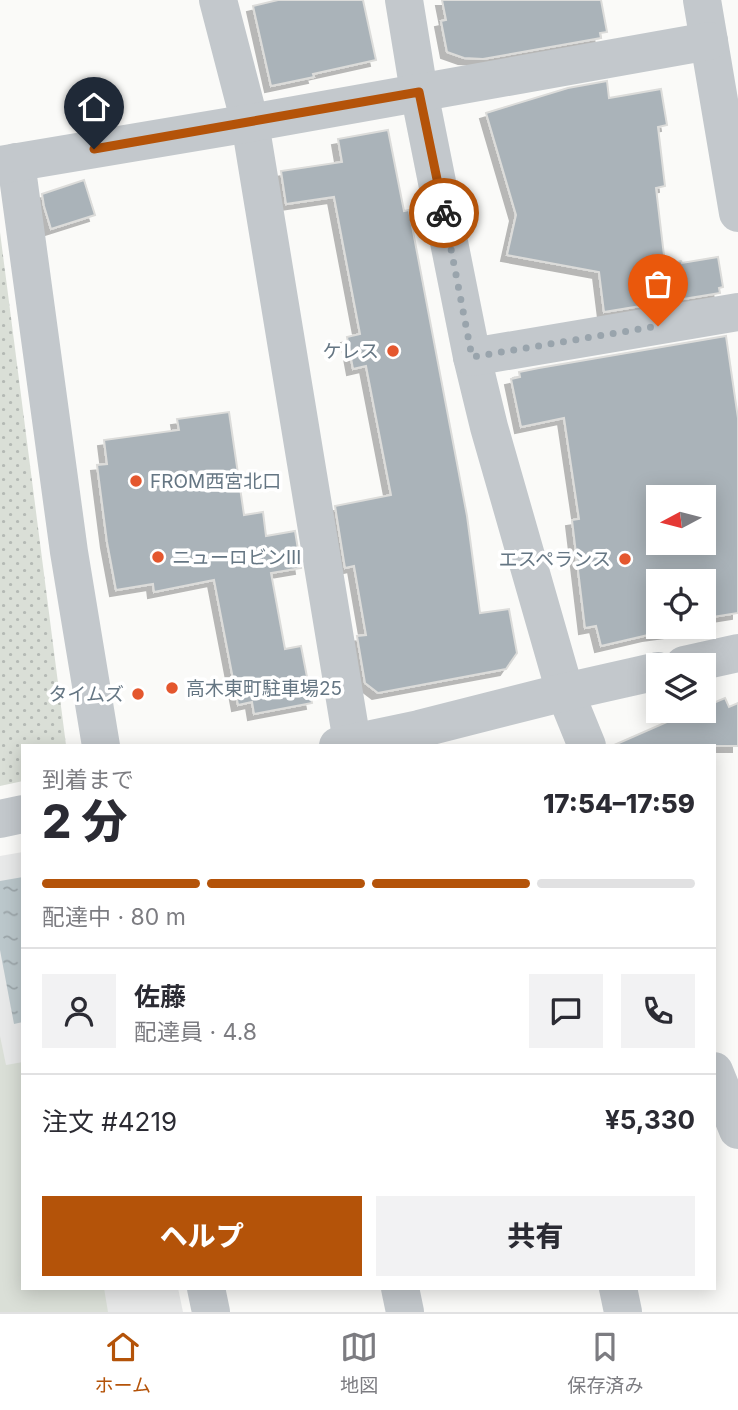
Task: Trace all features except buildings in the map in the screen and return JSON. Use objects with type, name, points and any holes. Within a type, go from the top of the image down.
[{"type":"street","points":[[218,0],[250,123],[345,744],[420,737],[565,692],[646,674]]},
{"type":"street","points":[[404,0],[419,92],[472,357],[489,427],[565,692],[586,744]]},
{"type":"street","points":[[702,0],[738,213]]},
{"type":"street","points":[[100,744],[8,163],[709,41]]},
{"type":"street","points":[[472,357],[738,312]]},
{"type":"street","points":[[716,658],[738,653]]},
{"type":"street","points":[[0,819],[21,814]]},
{"type":"street","points":[[716,1076],[738,1129]]},
{"type":"street","points":[[206,1290],[211,1312]]},
{"type":"street","points":[[400,1290],[405,1312]]},
{"type":"street","points":[[618,1290],[623,1312]]},
{"type":"shaded area","points":[[0,232],[66,744],[21,744],[21,781],[0,786]]},
{"type":"shaded area","points":[[21,852],[21,1290],[178,1290],[183,1312],[0,1312],[0,856]]},
{"type":"shaded area","points":[[0,1036],[6,1065],[21,1062],[21,1290],[104,1290],[108,1312],[0,1312]]},
{"type":"water","points":[[21,877],[21,1022],[14,1024],[0,950],[0,881]]},
{"type":"way so far","points":[[444,213],[472,357],[658,326]]},
{"type":"place","name":"ケレス","points":[[393,351]]},
{"type":"place","name":"FROM西宮北口","points":[[136,481]]},
{"type":"place","name":"ニューロビンⅢ","points":[[158,557]]},
{"type":"place","name":"エスペランス","points":[[625,559]]},
{"type":"place","name":"高木東町駐車場25","points":[[172,688]]},
{"type":"place","name":"タイムズ","points":[[138,694]]},
{"type":"route","points":[[94,149],[419,92],[444,213]]}]
